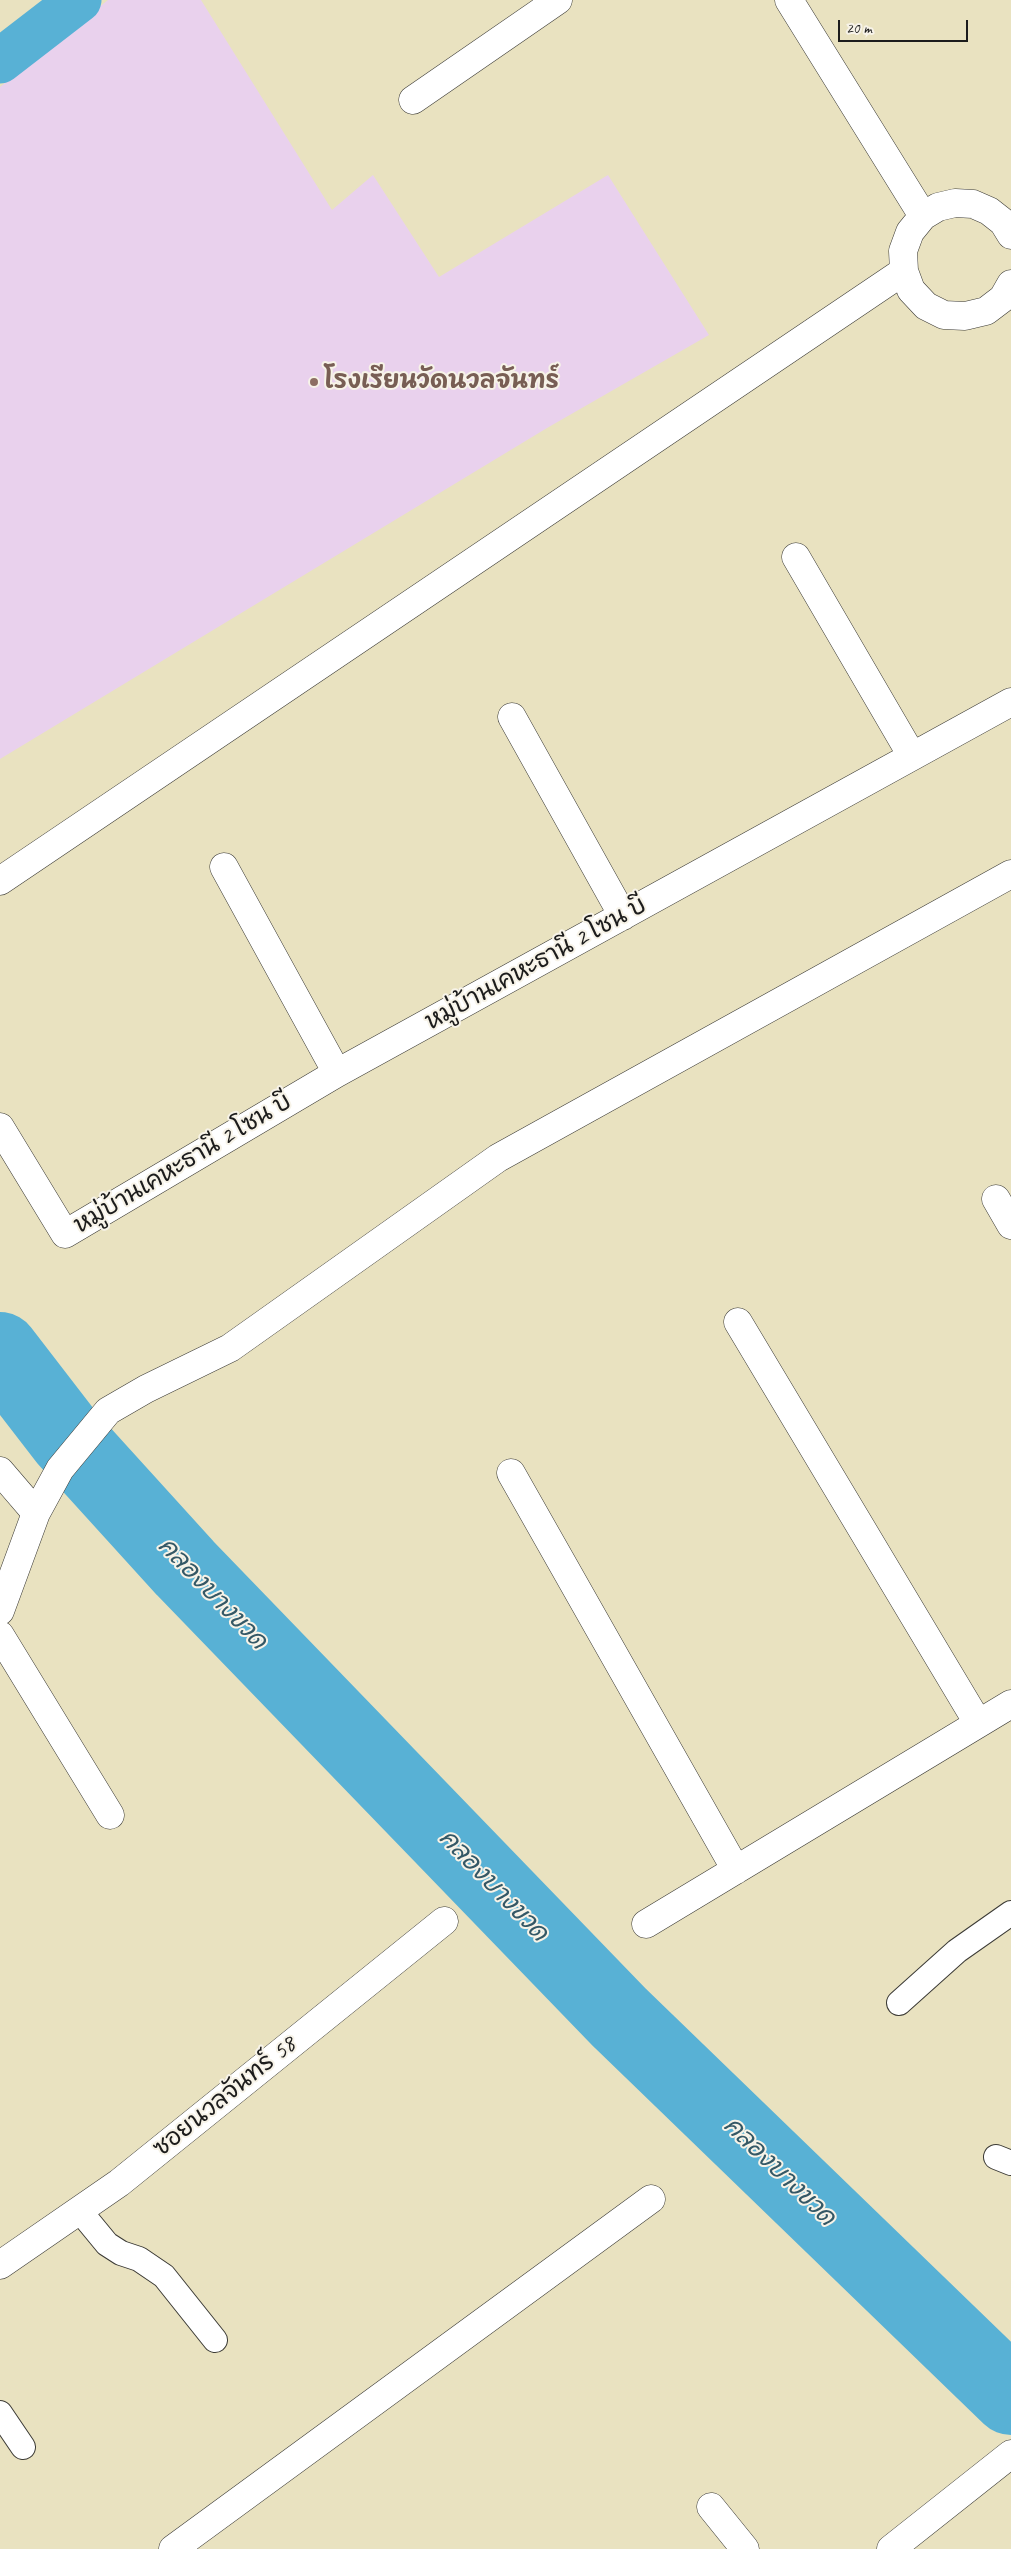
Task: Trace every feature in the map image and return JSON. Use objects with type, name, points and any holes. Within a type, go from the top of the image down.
[{"type":"street","points":[[413,100],[558,0]]},
{"type":"street","points":[[789,0],[923,216]]},
{"type":"street","points":[[1008,225],[989,211],[973,204],[955,203],[938,207],[923,216],[910,232],[903,251],[904,271],[911,290],[926,306],[944,315],[966,316],[986,311],[1003,298],[1011,284]]},
{"type":"street","points":[[0,881],[904,271]]},
{"type":"street","points":[[796,557],[912,756]]},
{"type":"street","name":"หมู่บ้านเคหะธานี 2 โซน บี","points":[[0,1127],[65,1234],[337,1073],[1011,702]]},
{"type":"street","points":[[512,717],[623,916]]},
{"type":"street","points":[[224,866],[337,1073]]},
{"type":"street","points":[[0,1612],[36,1513],[60,1469],[108,1411],[146,1389],[230,1348],[498,1158],[1011,874]]},
{"type":"street","points":[[996,1199],[1011,1225]]},
{"type":"street","points":[[738,1322],[978,1723]]},
{"type":"street","points":[[0,1471],[36,1513]]},
{"type":"street","points":[[510,1473],[736,1870]]},
{"type":"street","points":[[0,1635],[110,1815]]},
{"type":"street","points":[[646,1924],[1011,1704]]},
{"type":"street","name":"ซอยนวลจันทร์ 58","points":[[0,2265],[118,2183],[444,1921]]},
{"type":"street","points":[[172,2549],[651,2199]]},
{"type":"street","points":[[891,2549],[1010,2455]]},
{"type":"street","points":[[712,2507],[745,2549]]},
{"type":"lane","points":[[899,2002],[957,1951],[1011,1913]]},
{"type":"lane","points":[[79,2210],[107,2244],[121,2253],[140,2259],[164,2276],[215,2340]]},
{"type":"lane","points":[[0,2413],[23,2447]]},
{"type":"shaded area","name":"โรงเรียนวัดนวลจันทร์","points":[[108,0],[201,0],[332,210],[373,175],[439,277],[608,175],[709,335],[547,428],[0,759],[0,87]]},
{"type":"waterway","points":[[0,61],[79,0]]},
{"type":"waterway","name":"คลองบางขวด","points":[[0,1351],[67,1438],[185,1568],[619,2017],[1011,2396]]},
{"type":"place","name":"โรงเรียนวัดนวลจันทร์","points":[[314,382]]}]
